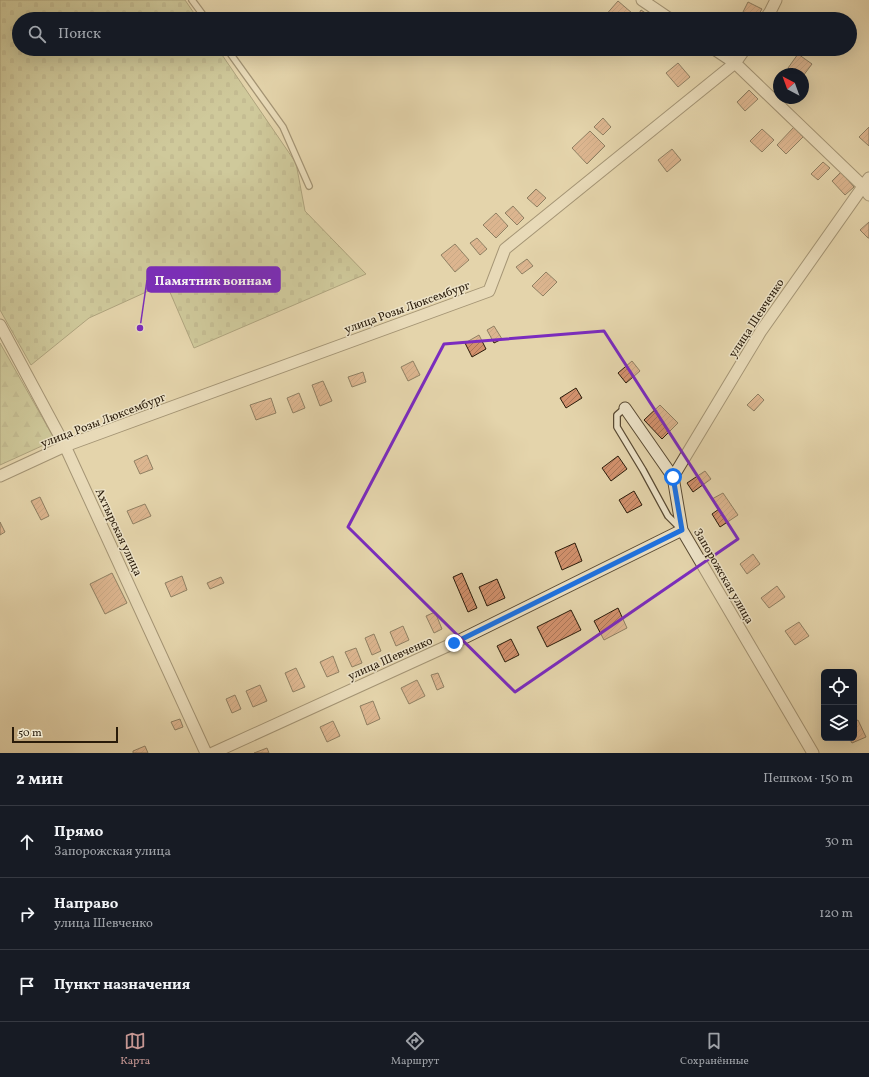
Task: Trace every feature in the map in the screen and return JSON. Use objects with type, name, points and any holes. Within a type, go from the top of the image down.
[{"type":"street","points":[[642,0],[660,12]]},
{"type":"street","points":[[770,12],[776,0]]},
{"type":"street","points":[[724,56],[735,63],[867,186]]},
{"type":"street","name":"улица Розы Люксембург","points":[[0,476],[65,446],[489,291],[505,249],[735,63],[740,56]]},
{"type":"street","name":"улица Шевченко","points":[[673,477],[761,330],[867,186]]},
{"type":"street","name":"Ахтырская улица","points":[[0,325],[65,446],[206,753]]},
{"type":"street","name":"Запорожская улица","points":[[625,408],[673,477],[682,530],[813,753]]},
{"type":"street","name":"улица Шевченко","points":[[214,753],[454,643],[682,530]]},
{"type":"lane","points":[[192,0],[201,12]]},
{"type":"lane","points":[[231,56],[282,127],[309,186]]},
{"type":"lane","points":[[625,408],[617,414],[617,427],[668,516],[682,530]]},
{"type":"highlighted area","points":[[604,331],[738,539],[515,692],[348,527],[444,344]]},
{"type":"green space","points":[[0,0],[185,0],[193,12],[12,12],[12,56],[223,56],[296,163],[305,211],[366,274],[194,348],[166,283],[89,318],[31,365],[0,310]]},
{"type":"green space","points":[[0,343],[55,440],[0,465]]},
{"type":"building","points":[[618,1],[631,12],[608,12]]},
{"type":"building","points":[[748,2],[762,9],[760,12],[743,12]]},
{"type":"building","points":[[797,56],[801,56],[812,64],[809,68],[788,68]]},
{"type":"building","points":[[678,63],[690,77],[678,87],[666,73]]},
{"type":"building","points":[[749,90],[758,99],[745,111],[737,102]]},
{"type":"building","points":[[603,118],[611,127],[603,135],[594,127]]},
{"type":"building","points":[[794,127],[803,137],[786,154],[777,145]]},
{"type":"building","points":[[869,127],[869,146],[859,137]]},
{"type":"building","points":[[762,129],[774,140],[762,152],[750,141]]},
{"type":"building","points":[[590,131],[605,146],[587,164],[572,148]]},
{"type":"building","points":[[672,149],[681,160],[667,172],[658,160]]},
{"type":"building","points":[[823,162],[830,168],[818,180],[811,174]]},
{"type":"building","points":[[841,172],[854,187],[845,195],[832,181]]},
{"type":"building","points":[[536,189],[546,198],[537,207],[527,198]]},
{"type":"building","points":[[513,206],[524,218],[517,225],[505,213]]},
{"type":"building","points":[[496,213],[508,226],[496,238],[483,225]]},
{"type":"building","points":[[869,222],[869,238],[868,238],[860,230]]},
{"type":"building","points":[[477,238],[487,249],[480,255],[470,243]]},
{"type":"building","points":[[455,244],[469,260],[455,272],[441,255]]},
{"type":"building","points":[[527,259],[533,266],[522,274],[516,267]]},
{"type":"building","points":[[546,272],[557,282],[543,296],[532,286]]},
{"type":"building","points":[[494,326],[502,339],[494,343],[487,330]]},
{"type":"building","points":[[479,335],[486,349],[472,357],[465,343]]},
{"type":"building","points":[[413,361],[420,375],[408,381],[401,367]]},
{"type":"building","points":[[632,361],[640,371],[626,383],[618,373]]},
{"type":"building","points":[[363,372],[366,382],[352,387],[348,377]]},
{"type":"building","points":[[323,381],[332,401],[320,406],[312,385]]},
{"type":"building","points":[[576,388],[582,398],[566,408],[560,398]]},
{"type":"building","points":[[299,393],[305,408],[293,413],[287,398]]},
{"type":"building","points":[[758,394],[764,400],[754,411],[747,405]]},
{"type":"building","points":[[271,398],[276,413],[256,420],[250,405]]},
{"type":"building","points":[[660,405],[678,423],[662,439],[644,420]]},
{"type":"building","points":[[147,455],[153,469],[140,474],[134,461]]},
{"type":"building","points":[[618,456],[627,469],[611,481],[602,468]]},
{"type":"building","points":[[705,471],[711,479],[693,492],[687,483]]},
{"type":"building","points":[[634,491],[642,505],[627,513],[619,500]]},
{"type":"building","points":[[723,493],[738,515],[720,527],[712,514],[719,509],[712,499]]},
{"type":"building","points":[[40,497],[49,516],[41,520],[31,501]]},
{"type":"building","points":[[145,504],[151,516],[133,524],[127,511]]},
{"type":"building","points":[[0,522],[5,532],[0,535]]},
{"type":"building","points":[[575,543],[582,561],[562,570],[555,552]]},
{"type":"building","points":[[753,554],[760,564],[747,574],[740,564]]},
{"type":"building","points":[[112,573],[127,603],[105,614],[90,584]]},
{"type":"building","points":[[462,573],[477,608],[468,612],[453,577]]},
{"type":"building","points":[[182,576],[187,590],[171,597],[165,583]]},
{"type":"building","points":[[221,577],[224,583],[210,589],[207,583]]},
{"type":"building","points":[[497,579],[505,598],[487,606],[479,587]]},
{"type":"building","points":[[777,586],[785,597],[769,608],[761,598]]},
{"type":"building","points":[[618,608],[627,628],[604,640],[594,621]]},
{"type":"building","points":[[571,610],[581,630],[547,647],[537,627]]},
{"type":"building","points":[[435,612],[442,629],[434,633],[426,616]]},
{"type":"building","points":[[799,622],[809,636],[795,645],[785,631]]},
{"type":"building","points":[[403,626],[409,640],[396,646],[390,632]]},
{"type":"building","points":[[374,634],[381,651],[372,655],[365,638]]},
{"type":"building","points":[[511,639],[519,655],[505,662],[497,646]]},
{"type":"building","points":[[356,648],[362,663],[352,667],[345,652]]},
{"type":"building","points":[[333,656],[339,672],[327,677],[320,662]]},
{"type":"building","points":[[296,668],[305,687],[293,692],[285,673]]},
{"type":"building","points":[[438,673],[444,687],[437,690],[431,675]]},
{"type":"building","points":[[417,680],[425,696],[409,704],[401,688]]},
{"type":"building","points":[[260,685],[267,701],[253,707],[246,691]]},
{"type":"building","points":[[235,695],[241,709],[232,713],[226,699]]},
{"type":"building","points":[[373,701],[380,719],[367,725],[360,706]]},
{"type":"building","points":[[180,719],[183,727],[175,730],[171,722]]},
{"type":"building","points":[[857,720],[866,737],[857,741]]},
{"type":"building","points":[[333,721],[340,736],[327,742],[320,727]]},
{"type":"building","points":[[145,746],[148,753],[133,753],[133,751]]},
{"type":"building","points":[[267,748],[269,753],[254,753]]},
{"type":"place","name":"Памятник воинам","points":[[140,328]]},
{"type":"route","points":[[454,643],[682,530],[673,477]]}]
